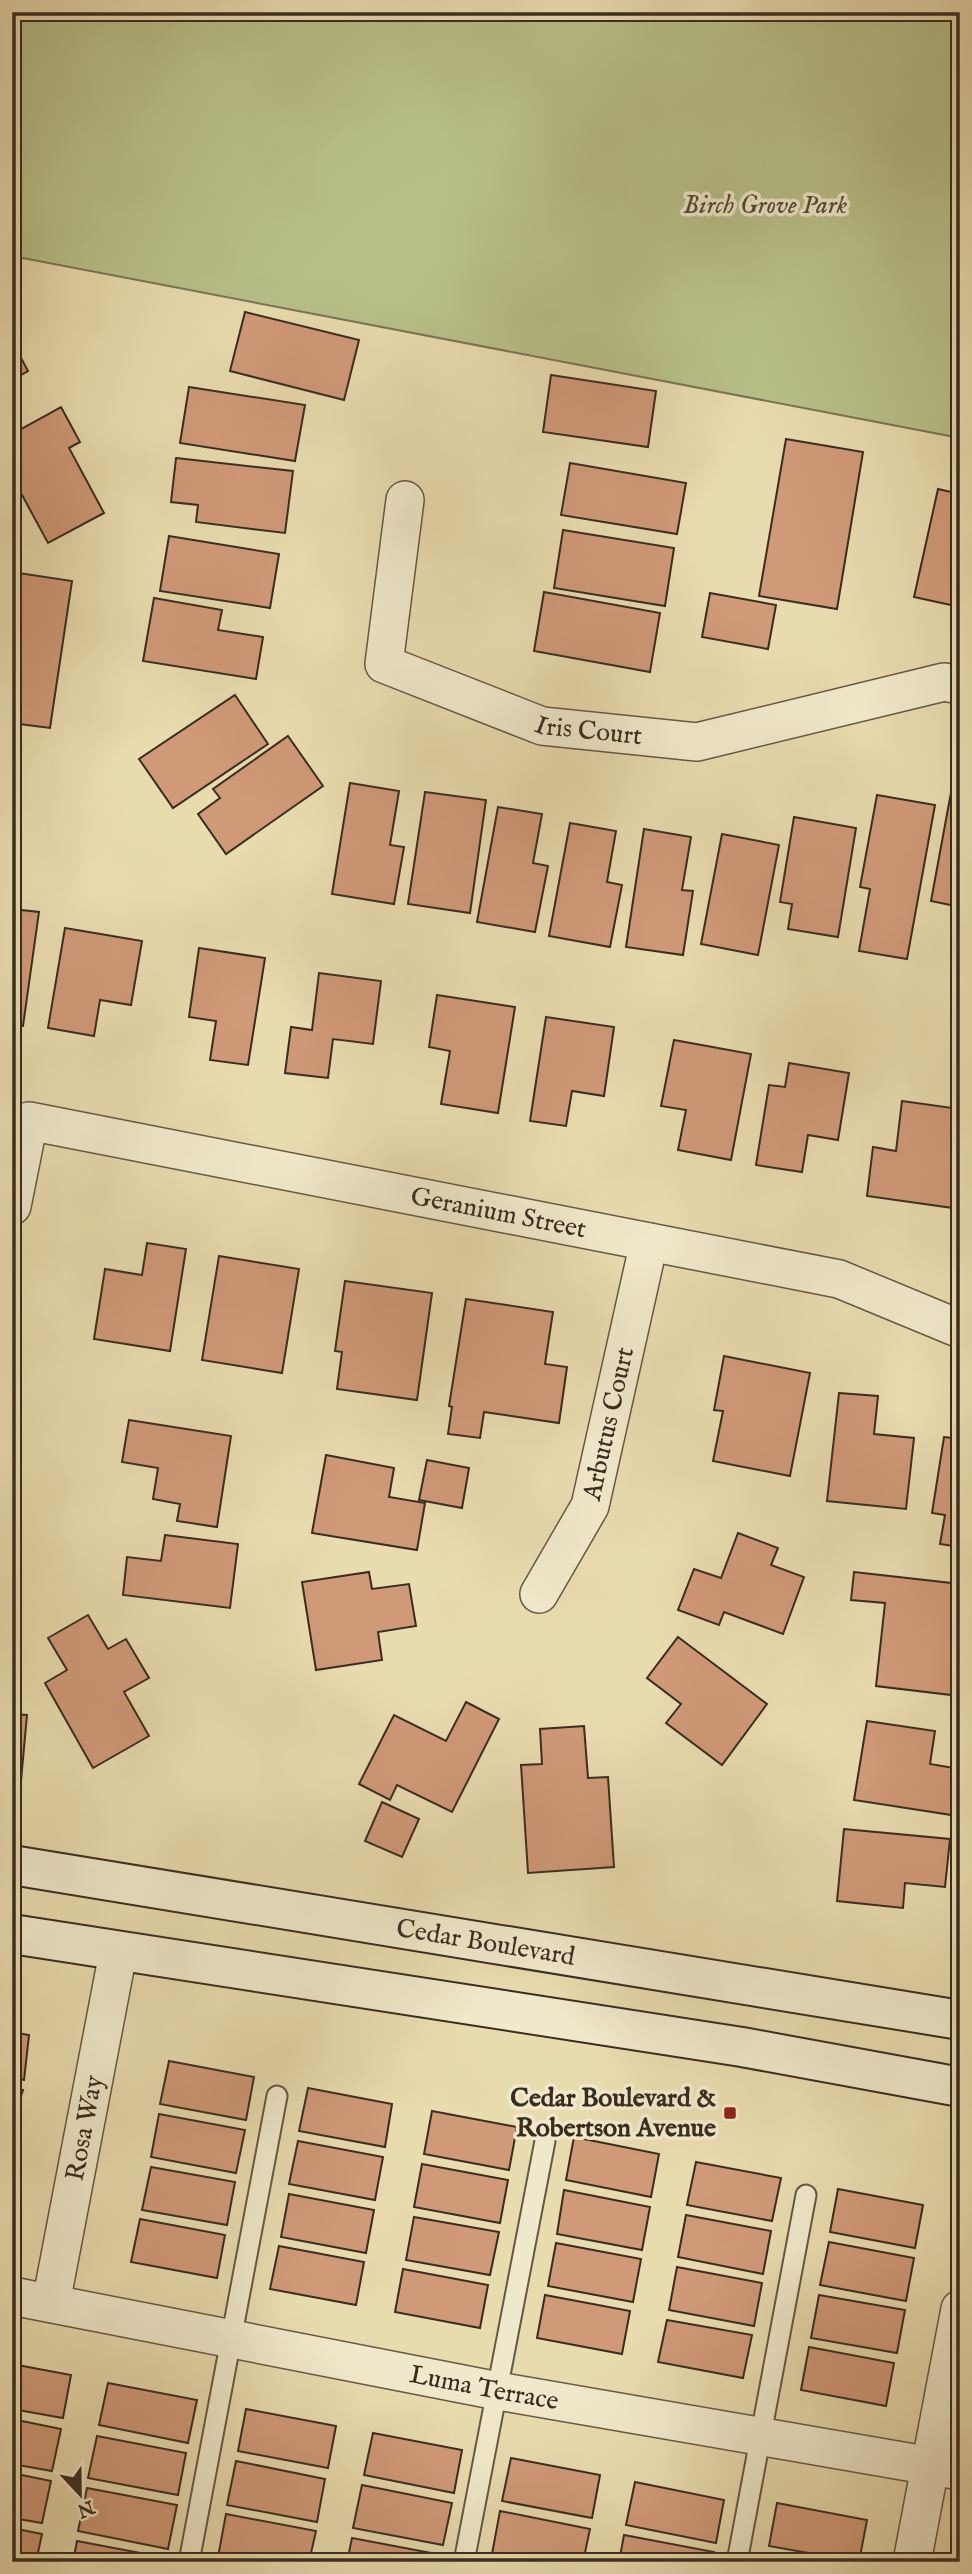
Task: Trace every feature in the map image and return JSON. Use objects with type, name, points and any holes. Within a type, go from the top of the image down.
[{"type":"main road","name":"Cedar Boulevard","points":[[12,1865],[960,2020]]},
{"type":"main road","points":[[12,1934],[118,1953],[728,2045],[960,2087]]},
{"type":"street","name":"Iris Court","points":[[405,500],[384,664],[542,726],[697,742],[944,682],[960,685]]},
{"type":"street","name":"Geranium Street","points":[[12,1206],[29,1121],[839,1279],[960,1329]]},
{"type":"street","name":"Arbutus Court","points":[[539,1594],[590,1506],[649,1242]]},
{"type":"street","name":"Rosa Way","points":[[51,2303],[118,1953]]},
{"type":"street","name":"Luma Terrace","points":[[12,2295],[232,2341],[498,2391],[945,2469]]},
{"type":"street","points":[[912,2562],[945,2469],[960,2309]]},
{"type":"lane","points":[[189,2562],[277,2096]]},
{"type":"lane","points":[[464,2562],[545,2141]]},
{"type":"lane","points":[[737,2562],[806,2195]]},
{"type":"green space","name":"Birch Grove Park","points":[[12,12],[960,12],[960,438],[12,256]]},
{"type":"building","points":[[245,312],[359,340],[344,400],[230,371]]},
{"type":"building","points":[[12,341],[28,371],[12,380]]},
{"type":"building","points":[[551,375],[656,391],[648,447],[543,432]]},
{"type":"building","points":[[189,387],[305,405],[295,461],[180,443]]},
{"type":"building","points":[[61,407],[80,442],[69,448],[104,513],[48,543],[15,482],[12,484],[12,434]]},
{"type":"building","points":[[786,439],[863,452],[837,609],[759,596]]},
{"type":"building","points":[[176,458],[293,471],[285,533],[196,522],[198,505],[171,502]]},
{"type":"building","points":[[570,463],[686,483],[677,534],[561,515]]},
{"type":"building","points":[[938,489],[960,494],[960,607],[914,597]]},
{"type":"building","points":[[563,530],[674,548],[665,606],[554,588]]},
{"type":"building","points":[[169,536],[279,554],[270,608],[160,591]]},
{"type":"building","points":[[12,572],[72,581],[50,728],[12,723]]},
{"type":"building","points":[[544,592],[660,613],[650,672],[534,651]]},
{"type":"building","points":[[710,593],[776,605],[768,649],[702,637]]},
{"type":"building","points":[[154,598],[222,610],[218,630],[263,637],[256,679],[143,661]]},
{"type":"building","points":[[235,695],[268,744],[173,808],[139,759]]},
{"type":"building","points":[[288,736],[323,786],[226,854],[198,814],[220,798],[213,789]]},
{"type":"building","points":[[350,783],[399,791],[390,845],[404,847],[394,904],[332,894]]},
{"type":"building","points":[[952,787],[960,789],[960,907],[931,901]]},
{"type":"building","points":[[425,792],[486,800],[470,913],[408,904]]},
{"type":"building","points":[[877,795],[935,805],[907,959],[859,951],[870,889],[860,887]]},
{"type":"building","points":[[498,807],[542,814],[533,863],[548,866],[535,932],[477,922]]},
{"type":"building","points":[[794,817],[856,828],[838,937],[788,929],[792,904],[780,902]]},
{"type":"building","points":[[570,823],[616,831],[607,882],[622,885],[610,947],[549,936]]},
{"type":"building","points":[[644,829],[691,837],[682,890],[693,891],[683,955],[626,947]]},
{"type":"building","points":[[722,834],[779,845],[758,955],[701,944]]},
{"type":"building","points":[[12,909],[39,912],[23,1026],[12,1025]]},
{"type":"building","points":[[65,928],[142,941],[131,1005],[100,1000],[94,1036],[48,1028]]},
{"type":"building","points":[[199,948],[265,958],[248,1065],[210,1060],[216,1021],[189,1017]]},
{"type":"building","points":[[319,973],[381,981],[373,1044],[333,1039],[328,1078],[285,1073],[291,1027],[312,1030]]},
{"type":"building","points":[[437,995],[515,1007],[498,1113],[441,1104],[450,1051],[429,1047]]},
{"type":"building","points":[[546,1017],[614,1027],[604,1096],[572,1091],[566,1126],[530,1121]]},
{"type":"building","points":[[674,1040],[751,1054],[731,1160],[678,1150],[686,1110],[661,1106]]},
{"type":"building","points":[[789,1063],[849,1073],[838,1140],[808,1135],[802,1172],[756,1165],[769,1085],[785,1087]]},
{"type":"building","points":[[902,1101],[960,1109],[960,1209],[867,1196],[873,1147],[896,1151]]},
{"type":"building","points":[[147,1243],[186,1249],[170,1351],[94,1339],[105,1269],[142,1275]]},
{"type":"building","points":[[219,1256],[299,1269],[282,1373],[202,1360]]},
{"type":"building","points":[[345,1281],[432,1293],[417,1400],[337,1389],[342,1352],[335,1351]]},
{"type":"building","points":[[466,1299],[553,1312],[545,1364],[567,1367],[559,1423],[484,1412],[480,1438],[448,1434],[452,1407],[449,1406]]},
{"type":"building","points":[[724,1356],[810,1373],[790,1476],[713,1461],[723,1411],[714,1410]]},
{"type":"building","points":[[839,1393],[878,1396],[874,1434],[914,1438],[906,1509],[827,1501]]},
{"type":"building","points":[[129,1420],[231,1436],[217,1527],[177,1521],[180,1504],[153,1499],[158,1468],[122,1462]]},
{"type":"building","points":[[944,1437],[960,1439],[960,1547],[940,1544],[945,1515],[932,1513]]},
{"type":"building","points":[[326,1455],[394,1468],[389,1497],[425,1503],[417,1550],[312,1533]]},
{"type":"building","points":[[427,1460],[469,1468],[462,1508],[419,1500]]},
{"type":"building","points":[[738,1533],[778,1548],[771,1565],[804,1577],[783,1634],[724,1612],[719,1625],[678,1610],[694,1569],[721,1578]]},
{"type":"building","points":[[165,1535],[238,1544],[230,1608],[123,1595],[127,1557],[161,1561]]},
{"type":"building","points":[[369,1572],[372,1589],[409,1584],[416,1626],[378,1632],[382,1660],[316,1670],[302,1582]]},
{"type":"building","points":[[854,1572],[960,1584],[960,1696],[876,1686],[885,1603],[851,1600]]},
{"type":"building","points":[[88,1615],[108,1649],[126,1639],[149,1678],[124,1692],[149,1736],[93,1768],[45,1683],[67,1670],[48,1638]]},
{"type":"building","points":[[678,1637],[767,1704],[722,1765],[666,1723],[681,1704],[647,1678]]},
{"type":"building","points":[[466,1702],[499,1719],[452,1812],[397,1785],[390,1800],[359,1784],[394,1715],[446,1741]]},
{"type":"building","points":[[12,1714],[27,1715],[21,1781],[12,1780]]},
{"type":"building","points":[[867,1721],[935,1731],[930,1764],[960,1769],[958,1816],[854,1800]]},
{"type":"building","points":[[584,1726],[588,1778],[608,1777],[614,1867],[528,1873],[521,1765],[542,1764],[540,1729]]},
{"type":"building","points":[[382,1802],[419,1819],[402,1857],[365,1841]]},
{"type":"building","points":[[844,1829],[950,1839],[945,1887],[905,1883],[903,1908],[837,1901]]},
{"type":"building","points":[[12,2032],[29,2035],[24,2080],[12,2077]]},
{"type":"building","points":[[169,2061],[254,2077],[246,2120],[160,2104]]},
{"type":"building","points":[[12,2088],[23,2090],[12,2124]]},
{"type":"building","points":[[308,2088],[392,2104],[385,2147],[299,2131]]},
{"type":"building","points":[[432,2111],[517,2127],[509,2170],[424,2154]]},
{"type":"building","points":[[159,2114],[245,2130],[236,2173],[151,2157]]},
{"type":"building","points":[[574,2137],[659,2154],[651,2197],[566,2180]]},
{"type":"building","points":[[298,2141],[383,2157],[375,2200],[289,2184]]},
{"type":"building","points":[[696,2162],[781,2178],[772,2221],[687,2205]]},
{"type":"building","points":[[422,2164],[508,2180],[500,2223],[414,2207]]},
{"type":"building","points":[[151,2167],[235,2182],[227,2225],[142,2210]]},
{"type":"building","points":[[838,2189],[923,2205],[915,2248],[830,2232]]},
{"type":"building","points":[[564,2190],[650,2207],[642,2250],[557,2234]]},
{"type":"building","points":[[289,2194],[374,2210],[366,2253],[281,2237]]},
{"type":"building","points":[[686,2215],[771,2231],[763,2274],[678,2257]]},
{"type":"building","points":[[414,2217],[499,2232],[490,2275],[406,2260]]},
{"type":"building","points":[[140,2219],[225,2235],[217,2278],[131,2262]]},
{"type":"building","points":[[829,2242],[914,2258],[906,2301],[820,2285]]},
{"type":"building","points":[[556,2243],[641,2259],[633,2302],[548,2286]]},
{"type":"building","points":[[279,2246],[364,2262],[356,2305],[270,2289]]},
{"type":"building","points":[[677,2267],[762,2283],[754,2326],[669,2310]]},
{"type":"building","points":[[403,2269],[488,2285],[480,2328],[395,2312]]},
{"type":"building","points":[[545,2295],[630,2311],[622,2354],[537,2338]]},
{"type":"building","points":[[819,2295],[905,2310],[897,2353],[811,2338]]},
{"type":"building","points":[[667,2320],[752,2335],[743,2378],[658,2362]]},
{"type":"building","points":[[809,2347],[894,2363],[886,2406],[801,2390]]},
{"type":"building","points":[[12,2364],[71,2375],[63,2418],[12,2409]]},
{"type":"building","points":[[108,2383],[197,2400],[188,2443],[99,2425]]},
{"type":"building","points":[[246,2409],[336,2426],[328,2468],[238,2451]]},
{"type":"building","points":[[12,2419],[61,2429],[52,2471],[12,2464]]},
{"type":"building","points":[[373,2433],[462,2450],[454,2493],[364,2475]]},
{"type":"building","points":[[97,2436],[186,2453],[178,2495],[88,2478]]},
{"type":"building","points":[[511,2458],[600,2475],[592,2518],[502,2501]]},
{"type":"building","points":[[236,2461],[325,2479],[317,2522],[227,2505]]},
{"type":"building","points":[[12,2473],[51,2481],[42,2523],[12,2518]]},
{"type":"building","points":[[635,2482],[724,2500],[716,2543],[626,2525]]},
{"type":"building","points":[[362,2485],[452,2503],[443,2545],[353,2528]]},
{"type":"building","points":[[87,2488],[177,2505],[168,2549],[78,2531]]},
{"type":"building","points":[[777,2503],[867,2520],[859,2562],[769,2546]]},
{"type":"building","points":[[500,2511],[590,2529],[583,2562],[533,2562],[492,2554]]},
{"type":"building","points":[[226,2514],[316,2531],[309,2562],[243,2562],[218,2557]]},
{"type":"building","points":[[12,2528],[42,2534],[36,2562],[12,2562]]},
{"type":"building","points":[[624,2535],[714,2552],[712,2562],[619,2562]]},
{"type":"building","points":[[352,2538],[442,2555],[441,2562],[347,2562]]},
{"type":"building","points":[[77,2541],[167,2558],[166,2562],[73,2562]]},
{"type":"place","name":"Cedar Boulevard & Robertson Avenue","points":[[730,2113]]}]
